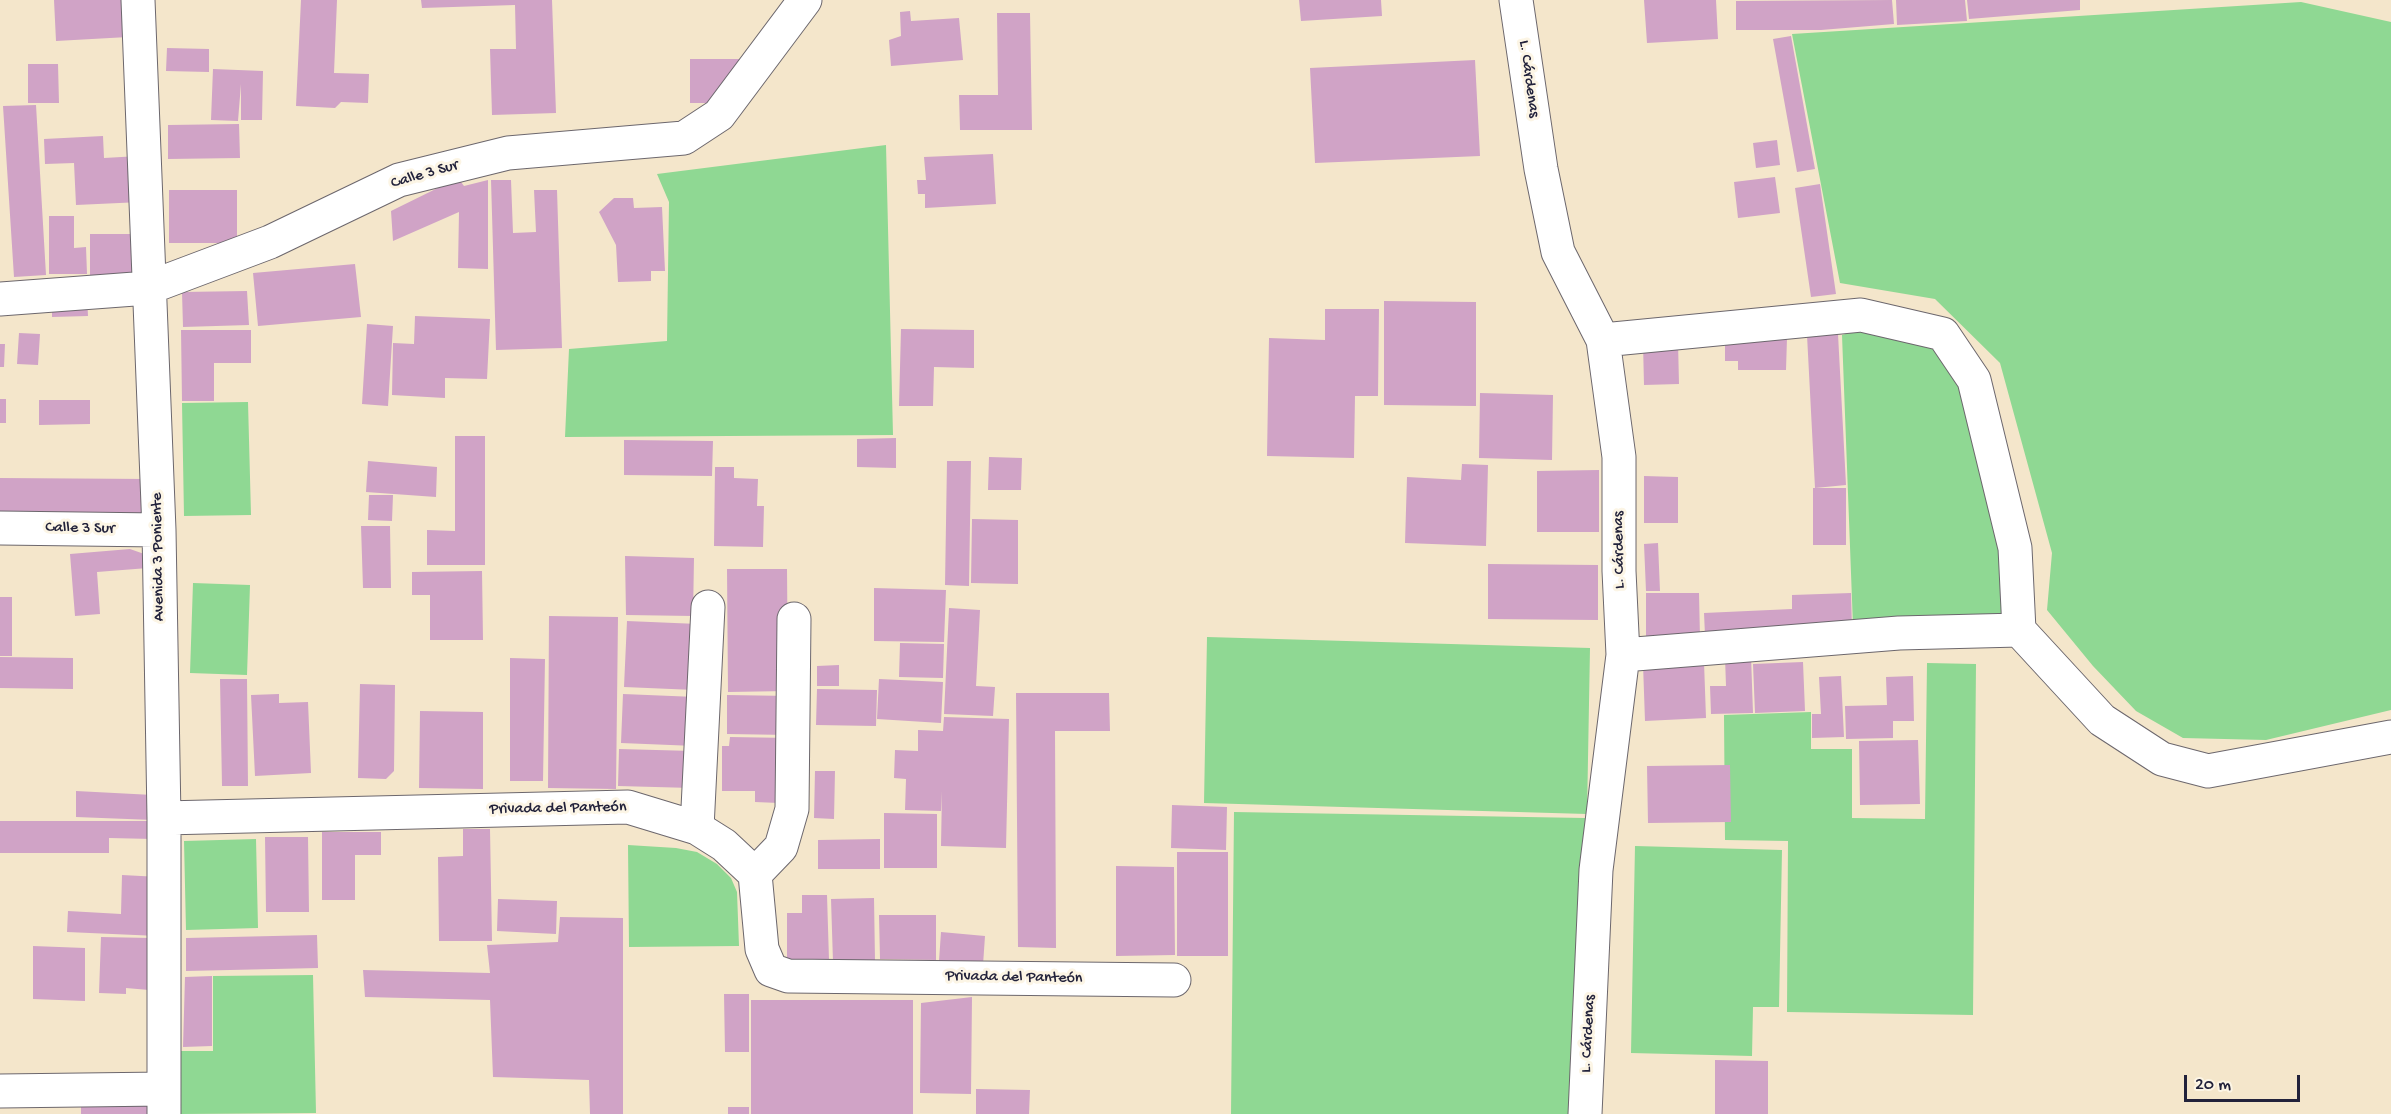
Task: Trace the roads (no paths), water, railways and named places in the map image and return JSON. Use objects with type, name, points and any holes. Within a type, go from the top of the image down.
[{"type":"street","name":"Avenida 3 Poniente","points":[[138,0],[159,530],[164,818],[164,1101]]},
{"type":"street","name":"Calle 3 Sur","points":[[0,299],[148,288],[270,242],[399,180],[508,153],[684,138],[719,115],[805,0]]},
{"type":"street","name":"L. Cárdenas","points":[[1516,0],[1541,169],[1558,252],[1602,340],[1619,457],[1619,571],[1623,655],[1596,870],[1585,1114]]},
{"type":"street","points":[[1602,340],[1861,315],[1943,334],[1974,380],[2015,548],[2019,630],[2102,720],[2162,759],[2208,771],[2391,737]]},
{"type":"street","name":"Calle 3 Sur","points":[[0,528],[159,530]]},
{"type":"street","points":[[697,828],[708,607]]},
{"type":"street","points":[[754,874],[781,847],[792,809],[794,619]]},
{"type":"street","points":[[1623,655],[1899,633],[2019,630]]},
{"type":"street","name":"Privada del Panteón","points":[[164,818],[628,807],[697,828],[724,846],[754,874],[762,949],[771,970],[788,976],[1174,980]]},
{"type":"street","points":[[0,1091],[164,1101]]}]
